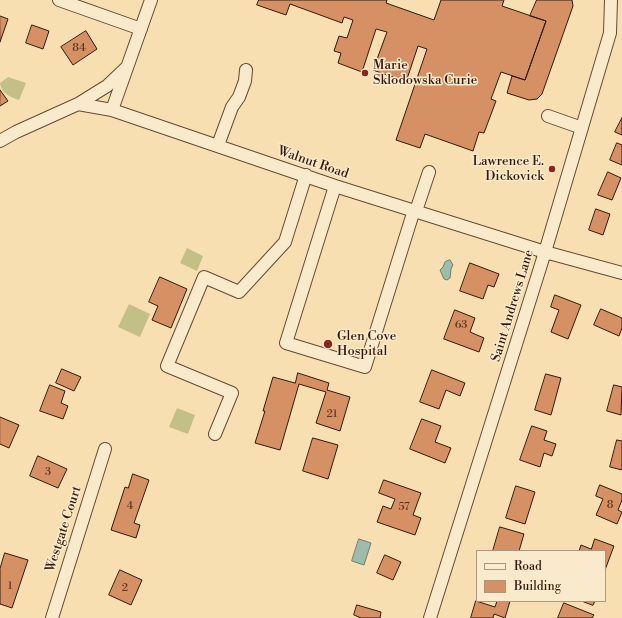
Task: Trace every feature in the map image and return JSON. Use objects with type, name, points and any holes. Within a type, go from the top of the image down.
[{"type":"street","points":[[59,0],[141,28]]},
{"type":"street","points":[[112,110],[151,0]]},
{"type":"street","name":"Saint Andrews Lane","points":[[430,618],[545,252],[610,33],[611,0]]},
{"type":"street","points":[[0,141],[16,132],[78,104],[107,86],[128,66]]},
{"type":"street","name":"Walnut Road","points":[[78,104],[112,110],[335,186],[545,252],[622,273]]},
{"type":"street","points":[[218,145],[232,107]]},
{"type":"street","points":[[548,116],[582,128]]},
{"type":"street","points":[[335,186],[286,343],[365,367],[401,251],[430,172]]},
{"type":"street","points":[[215,434],[232,393],[167,366],[204,277],[239,292],[285,242],[306,175]]},
{"type":"street","name":"Westgate Court","points":[[52,618],[105,449]]},
{"type":"shaded area","points":[[8,77],[26,83],[19,100],[9,96],[2,89],[0,83]]},
{"type":"shaded area","points":[[187,248],[203,256],[197,271],[180,263]]},
{"type":"shaded area","points":[[450,260],[453,265],[450,278],[447,280],[444,279],[440,270],[445,262]]},
{"type":"shaded area","points":[[129,304],[150,314],[140,337],[118,327]]},
{"type":"shaded area","points":[[177,408],[195,415],[188,434],[169,427]]},
{"type":"shaded area","points":[[359,539],[371,543],[364,565],[352,561]]},
{"type":"building","points":[[259,0],[387,0],[386,3],[434,20],[441,0],[504,0],[502,6],[546,21],[525,80],[501,72],[491,99],[496,101],[484,133],[479,132],[473,151],[425,134],[420,148],[396,140],[427,49],[418,46],[406,82],[373,70],[387,32],[376,29],[362,72],[338,63],[341,53],[334,51],[339,36],[347,38],[353,20],[344,17],[342,23],[290,4],[286,15],[257,5]]},
{"type":"building","points":[[537,0],[572,0],[573,6],[542,94],[537,99],[529,100],[507,93],[512,76],[525,80],[546,21],[530,16]]},
{"type":"building","points":[[0,16],[8,19],[0,42]]},
{"type":"building","points":[[32,25],[49,31],[43,49],[26,43]]},
{"type":"building","points":[[86,31],[97,49],[73,65],[61,47]]},
{"type":"building","points":[[0,90],[8,101],[0,106]]},
{"type":"building","points":[[622,118],[622,135],[615,132]]},
{"type":"building","points":[[617,143],[622,145],[622,165],[610,160]]},
{"type":"building","points":[[608,172],[621,178],[612,200],[598,195]]},
{"type":"building","points":[[596,209],[610,214],[603,235],[589,230]]},
{"type":"building","points":[[470,263],[499,274],[494,287],[488,285],[483,299],[460,291]]},
{"type":"building","points":[[160,277],[187,289],[171,328],[152,320],[158,306],[149,302]]},
{"type":"building","points":[[555,295],[581,305],[568,339],[551,332],[559,310],[551,307]]},
{"type":"building","points":[[601,309],[622,318],[622,328],[619,336],[594,325]]},
{"type":"building","points":[[455,310],[475,318],[470,332],[484,338],[479,352],[444,339]]},
{"type":"building","points":[[62,369],[81,377],[74,391],[56,383]]},
{"type":"building","points":[[432,370],[465,383],[460,396],[446,390],[439,409],[420,402]]},
{"type":"building","points":[[298,373],[329,383],[327,390],[350,397],[340,431],[316,423],[326,392],[299,384],[280,450],[255,443],[265,411],[263,411],[273,377],[295,383]]},
{"type":"building","points":[[546,374],[561,378],[551,415],[535,410]]},
{"type":"building","points":[[50,385],[65,391],[61,403],[68,406],[63,419],[40,411]]},
{"type":"building","points":[[614,385],[622,387],[621,415],[607,411]]},
{"type":"building","points":[[0,417],[19,425],[9,448],[0,444]]},
{"type":"building","points":[[422,419],[441,426],[435,442],[451,448],[445,463],[410,449]]},
{"type":"building","points":[[532,426],[547,431],[544,440],[556,444],[552,456],[544,453],[540,467],[520,460]]},
{"type":"building","points":[[313,438],[338,445],[328,479],[303,471]]},
{"type":"building","points":[[617,440],[622,441],[622,470],[610,467]]},
{"type":"building","points":[[38,456],[67,469],[58,488],[30,476]]},
{"type":"building","points":[[133,474],[149,480],[134,523],[140,525],[136,538],[111,530],[125,487],[128,488]]},
{"type":"building","points":[[384,480],[421,493],[413,515],[421,518],[415,535],[377,522],[383,506],[391,509],[395,499],[379,493]]},
{"type":"building","points":[[600,485],[622,494],[622,500],[618,510],[622,512],[617,524],[596,515],[603,499],[596,496]]},
{"type":"building","points":[[516,486],[535,492],[525,524],[506,518]]},
{"type":"building","points":[[500,527],[524,534],[519,550],[493,550]]},
{"type":"building","points":[[595,539],[614,546],[606,567],[606,550],[579,550],[581,545],[591,549]]},
{"type":"building","points":[[5,553],[28,560],[12,608],[0,604],[0,569]]},
{"type":"building","points":[[385,555],[401,562],[393,580],[377,573]]},
{"type":"building","points":[[120,570],[142,580],[131,605],[109,595]]},
{"type":"building","points":[[476,601],[495,607],[497,602],[510,602],[505,618],[494,614],[493,618],[471,618]]},
{"type":"building","points":[[585,602],[594,602],[593,605]]},
{"type":"building","points":[[564,603],[594,615],[592,618],[558,618]]},
{"type":"building","points":[[357,605],[381,612],[380,618],[361,618],[354,615]]},
{"type":"place","name":"Marie Sklodowska Curie","points":[[365,73]]},
{"type":"place","name":"Lawrence E. Dickovick","points":[[552,169]]},
{"type":"place","name":"Glen Cove Hospital","points":[[328,344]]}]
